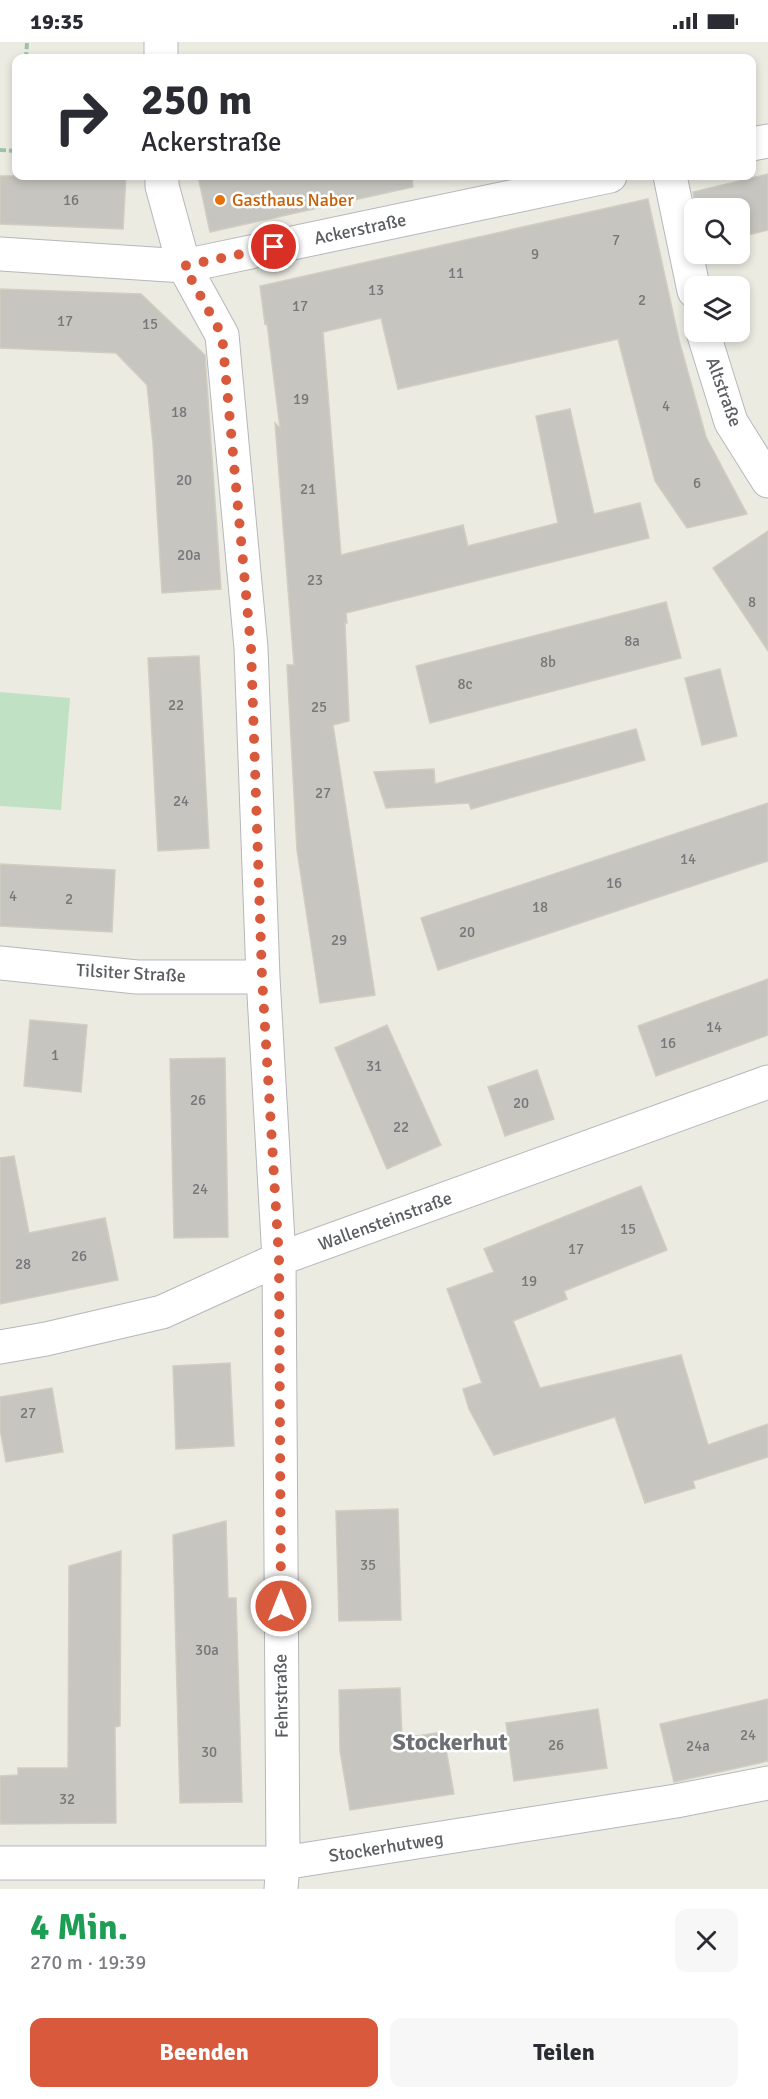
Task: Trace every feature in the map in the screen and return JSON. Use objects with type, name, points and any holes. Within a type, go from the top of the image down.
[{"type":"street","name":"Fehrstraße","points":[[162,180],[184,266],[222,335],[251,648],[262,977],[279,1259],[282,1876]]},
{"type":"street","name":"Ackerstraße","points":[[0,254],[184,266],[591,180]]},
{"type":"street","points":[[671,180],[691,276]]},
{"type":"street","name":"Altstraße","points":[[706,342],[732,422],[768,481]]},
{"type":"street","name":"Tilsiter Straße","points":[[0,963],[137,977],[262,977]]},
{"type":"street","name":"Wallensteinstraße","points":[[0,1347],[46,1339],[162,1312],[279,1259],[768,1082]]},
{"type":"street","name":"Stockerhutweg","points":[[0,1863],[282,1876],[768,1783]]},
{"type":"green space","points":[[0,692],[70,698],[61,810],[0,806]]},
{"type":"building","points":[[768,174],[768,230],[750,234],[750,198],[694,198],[693,192],[743,180],[756,180],[756,177]]},
{"type":"building","points":[[0,176],[12,176],[12,180],[126,180],[123,229],[0,224]]},
{"type":"building","points":[[199,180],[412,180],[413,187],[210,232]]},
{"type":"building","points":[[648,199],[679,340],[706,437],[747,514],[687,528],[655,481],[618,339],[398,389],[381,318],[323,332],[341,555],[463,525],[468,546],[558,523],[536,416],[570,409],[594,514],[640,503],[649,538],[346,613],[349,721],[333,725],[375,995],[320,1003],[297,850],[287,665],[294,665],[275,423],[280,428],[260,286]]},
{"type":"building","points":[[0,289],[141,294],[205,355],[221,589],[162,593],[153,443],[147,385],[116,353],[0,348]]},
{"type":"building","points":[[768,531],[768,651],[713,568]]},
{"type":"building","points":[[666,602],[681,658],[430,723],[416,666]]},
{"type":"building","points":[[199,656],[209,848],[158,851],[148,658]]},
{"type":"building","points":[[720,669],[737,736],[702,745],[685,678]]},
{"type":"building","points":[[636,729],[645,760],[471,809],[469,803],[386,808],[374,772],[434,769],[435,784]]},
{"type":"building","points":[[768,803],[768,861],[438,970],[421,918]]},
{"type":"building","points":[[0,864],[115,870],[112,932],[0,926]]},
{"type":"building","points":[[768,979],[768,1035],[656,1076],[638,1026]]},
{"type":"building","points":[[30,1020],[87,1025],[81,1092],[24,1086]]},
{"type":"building","points":[[387,1025],[441,1145],[387,1169],[335,1048]]},
{"type":"building","points":[[225,1058],[228,1237],[174,1238],[170,1059]]},
{"type":"building","points":[[537,1070],[554,1119],[505,1136],[488,1087]]},
{"type":"building","points":[[14,1156],[29,1233],[105,1218],[118,1280],[0,1304],[0,1158]]},
{"type":"building","points":[[641,1186],[667,1250],[564,1291],[567,1299],[513,1321],[540,1388],[681,1355],[708,1445],[768,1424],[768,1457],[693,1481],[695,1488],[645,1503],[615,1417],[494,1455],[469,1409],[463,1389],[482,1383],[447,1289],[494,1272],[484,1249]]},
{"type":"building","points":[[230,1363],[234,1446],[176,1449],[173,1366]]},
{"type":"building","points":[[52,1388],[63,1452],[6,1462],[0,1429],[0,1397]]},
{"type":"building","points":[[398,1509],[401,1620],[339,1621],[336,1511]]},
{"type":"building","points":[[226,1521],[228,1598],[236,1598],[242,1802],[180,1803],[173,1535]]},
{"type":"building","points":[[121,1551],[120,1726],[115,1727],[116,1823],[0,1824],[0,1776],[18,1775],[18,1768],[68,1768],[69,1566]]},
{"type":"building","points":[[400,1688],[402,1738],[443,1732],[454,1794],[350,1810],[340,1751],[339,1690]]},
{"type":"building","points":[[768,1699],[768,1761],[674,1782],[660,1724]]},
{"type":"building","points":[[598,1709],[607,1768],[514,1781],[506,1723]]},
{"type":"place","name":"Gasthaus Naber","points":[[220,200]]},
{"type":"district","name":"Stockerhut","points":[[450,1742]]},
{"type":"route","points":[[274,247],[184,266],[222,335],[251,648],[262,977],[279,1259],[281,1606]]}]
